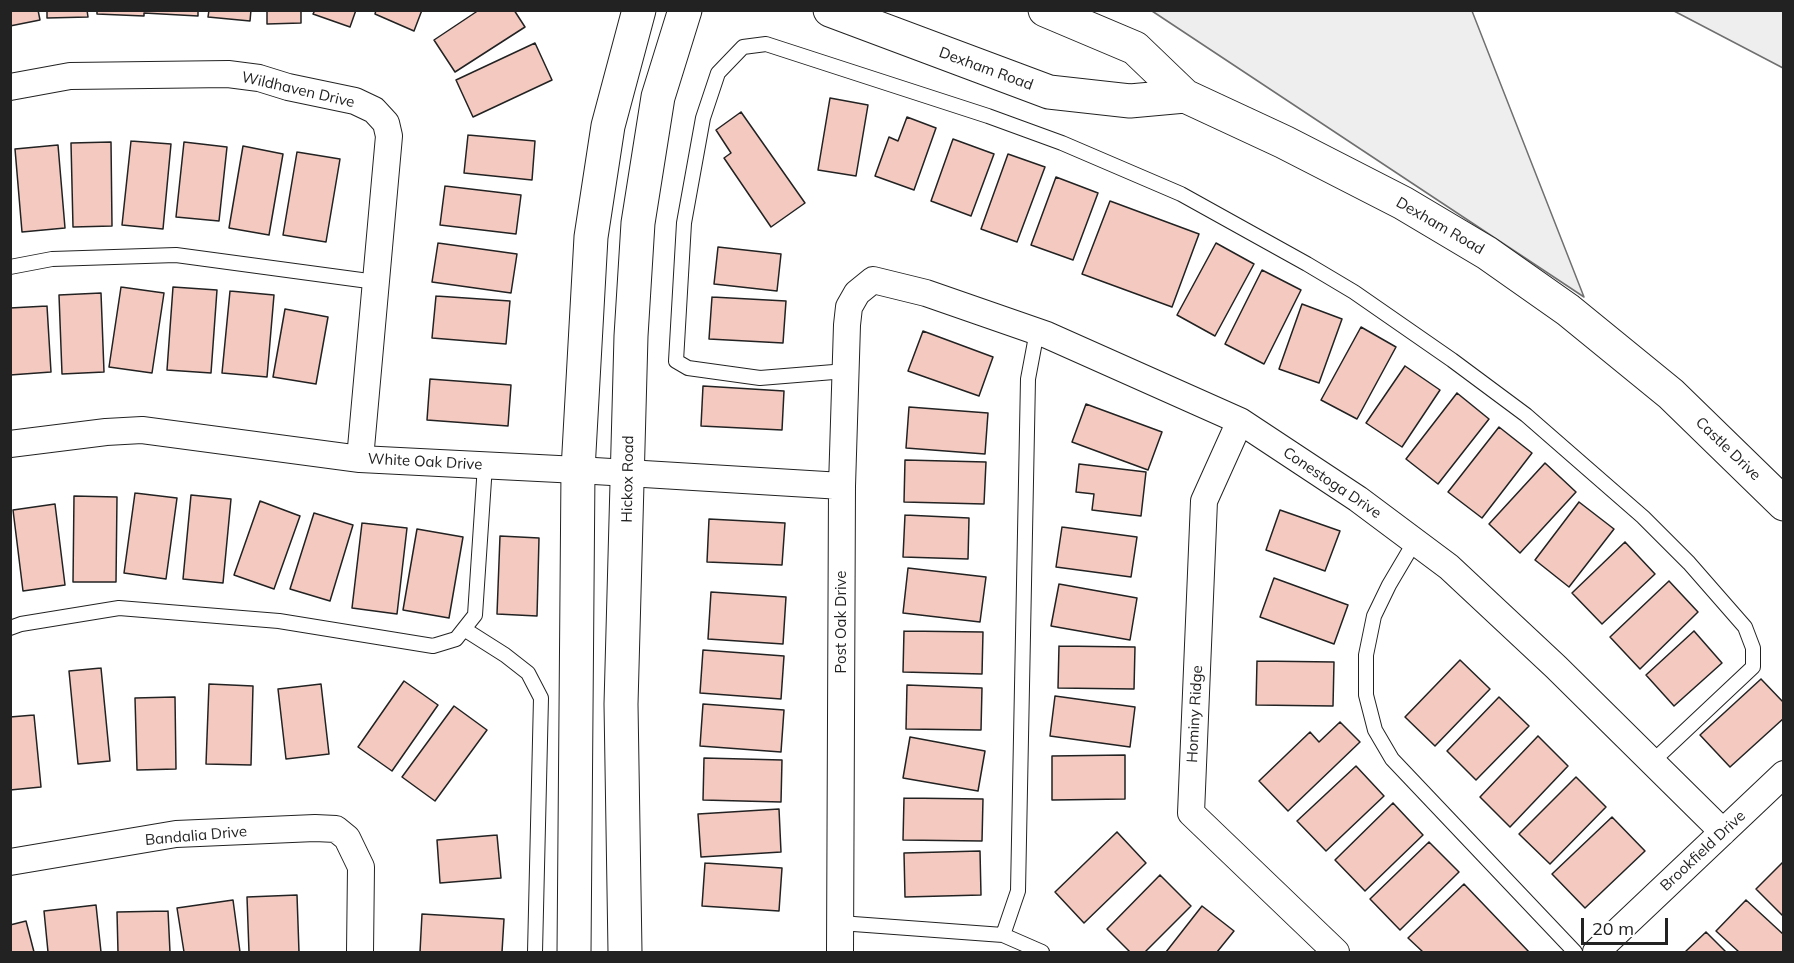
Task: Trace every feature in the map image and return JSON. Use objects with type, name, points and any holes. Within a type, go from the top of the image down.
[{"type":"street","points":[[574,952],[578,470],[591,237],[608,126],[639,10]]},
{"type":"street","name":"Hickox Road","points":[[625,952],[621,704],[631,336],[638,224],[658,97],[685,10]]},
{"type":"street","name":"Dexham Road","points":[[830,10],[1049,92],[1130,101],[1185,96]]},
{"type":"street","name":"Dexham Road","points":[[1045,10],[1135,48],[1185,96],[1304,152],[1403,203],[1487,253],[1568,310],[1671,394]]},
{"type":"street","name":"Wildhaven Drive","points":[[10,87],[70,76],[228,74],[259,78],[288,87],[355,101],[374,110],[386,123],[390,136],[360,459]]},
{"type":"street","name":"Conestoga Drive","points":[[857,293],[873,280],[926,293],[1037,331],[1240,421],[1358,499],[1449,567],[1556,667],[1723,832]]},
{"type":"street","name":"Post Oak Drive","points":[[840,952],[842,486],[849,307],[857,293]]},
{"type":"street","name":"Castle Drive","points":[[1671,394],[1784,504]]},
{"type":"street","name":"Hominy Ridge","points":[[1240,421],[1204,501],[1191,813],[1336,952]]},
{"type":"street","name":"White Oak Drive","points":[[10,444],[106,432],[142,430],[360,459],[842,486]]},
{"type":"street","name":"Brookfield Drive","points":[[1596,952],[1784,774]]},
{"type":"street","name":"Bandalia Drive","points":[[10,862],[176,834],[336,829],[347,838],[361,867],[360,952]]},
{"type":"lane","points":[[846,371],[760,378],[688,368],[676,361],[684,223],[703,118],[718,73],[743,46],[766,44],[988,116],[1062,143],[1181,194],[1354,292],[1526,415],[1643,517],[1689,563],[1745,627],[1753,648],[1753,667],[1652,762]]},
{"type":"lane","points":[[10,267],[52,259],[176,255],[376,282]]},
{"type":"lane","points":[[1003,934],[1018,891],[1028,379],[1037,331]]},
{"type":"lane","points":[[10,628],[21,624],[119,608],[279,621],[433,646],[456,639],[475,615],[485,465]]},
{"type":"lane","points":[[1415,541],[1374,616],[1366,655],[1366,695],[1375,730],[1392,759],[1575,952]]},
{"type":"lane","points":[[464,629],[528,673],[541,698],[535,952]]},
{"type":"lane","points":[[840,923],[1003,934],[1042,952]]},
{"type":"shaded area","points":[[1152,11],[1472,11],[1584,297]]},
{"type":"shaded area","points":[[1674,11],[1783,11],[1783,68]]},
{"type":"building","points":[[10,10],[38,10],[40,20],[10,26]]},
{"type":"building","points":[[47,10],[87,10],[88,17],[47,18]]},
{"type":"building","points":[[97,10],[198,10],[198,16],[144,13],[144,16],[97,14]]},
{"type":"building","points":[[209,10],[251,10],[250,21],[208,17]]},
{"type":"building","points":[[267,10],[301,10],[301,23],[267,24]]},
{"type":"building","points":[[315,10],[356,10],[350,27],[313,14]]},
{"type":"building","points":[[376,10],[422,10],[414,31],[375,14]]},
{"type":"building","points":[[479,10],[514,10],[525,27],[455,72],[434,40]]},
{"type":"building","points":[[535,43],[552,80],[473,117],[456,80]]},
{"type":"building","points":[[830,98],[868,105],[856,176],[818,170]]},
{"type":"building","points":[[741,112],[805,203],[771,227],[724,158],[731,153],[716,130]]},
{"type":"building","points":[[907,117],[936,128],[914,190],[875,176],[889,137],[898,141]]},
{"type":"building","points":[[468,135],[535,141],[532,180],[464,173]]},
{"type":"building","points":[[953,139],[994,154],[971,216],[931,201]]},
{"type":"building","points":[[131,141],[171,144],[163,229],[122,225]]},
{"type":"building","points":[[111,142],[112,226],[73,227],[71,143]]},
{"type":"building","points":[[184,142],[227,147],[219,221],[176,217]]},
{"type":"building","points":[[58,145],[65,228],[22,232],[15,149]]},
{"type":"building","points":[[243,146],[283,154],[269,235],[229,228]]},
{"type":"building","points":[[297,152],[340,159],[326,242],[283,235]]},
{"type":"building","points":[[1008,154],[1045,167],[1017,242],[981,229]]},
{"type":"building","points":[[1056,177],[1098,193],[1073,260],[1031,245]]},
{"type":"building","points":[[445,186],[521,195],[516,234],[440,225]]},
{"type":"building","points":[[1110,201],[1199,234],[1172,307],[1082,274]]},
{"type":"building","points":[[438,243],[517,254],[511,293],[432,282]]},
{"type":"building","points":[[1216,243],[1254,264],[1215,336],[1177,315]]},
{"type":"building","points":[[718,247],[781,254],[777,291],[714,284]]},
{"type":"building","points":[[1262,270],[1301,290],[1264,364],[1225,344]]},
{"type":"building","points":[[121,287],[164,293],[152,373],[109,367]]},
{"type":"building","points":[[173,287],[217,290],[211,373],[167,370]]},
{"type":"building","points":[[230,291],[274,295],[267,377],[222,373]]},
{"type":"building","points":[[101,293],[104,372],[62,374],[59,295]]},
{"type":"building","points":[[436,296],[510,301],[506,344],[432,338]]},
{"type":"building","points":[[712,297],[786,301],[783,343],[709,339]]},
{"type":"building","points":[[1302,304],[1342,319],[1319,383],[1279,369]]},
{"type":"building","points":[[47,306],[51,372],[10,375],[10,308]]},
{"type":"building","points":[[285,309],[328,317],[316,384],[273,377]]},
{"type":"building","points":[[1361,327],[1396,347],[1357,419],[1321,400]]},
{"type":"building","points":[[923,331],[993,357],[979,396],[908,371]]},
{"type":"building","points":[[1405,366],[1440,390],[1402,447],[1366,423]]},
{"type":"building","points":[[430,379],[511,385],[508,426],[427,420]]},
{"type":"building","points":[[703,386],[784,391],[782,430],[701,426]]},
{"type":"building","points":[[1457,393],[1489,419],[1438,484],[1406,459]]},
{"type":"building","points":[[1086,404],[1162,432],[1148,470],[1072,442]]},
{"type":"building","points":[[909,407],[988,413],[985,454],[906,448]]},
{"type":"building","points":[[1499,427],[1532,453],[1482,518],[1448,492]]},
{"type":"building","points":[[905,460],[986,462],[984,504],[904,502]]},
{"type":"building","points":[[1545,463],[1576,492],[1520,553],[1489,524]]},
{"type":"building","points":[[1079,464],[1146,472],[1141,516],[1092,510],[1094,494],[1076,492]]},
{"type":"building","points":[[135,493],[177,498],[166,579],[124,573]]},
{"type":"building","points":[[191,495],[231,499],[223,583],[183,579]]},
{"type":"building","points":[[74,496],[117,497],[116,582],[73,582]]},
{"type":"building","points":[[260,501],[300,516],[274,589],[234,575]]},
{"type":"building","points":[[1579,502],[1614,529],[1569,587],[1535,560]]},
{"type":"building","points":[[55,504],[65,585],[23,591],[13,510]]},
{"type":"building","points":[[1280,510],[1340,531],[1325,571],[1266,550]]},
{"type":"building","points":[[314,513],[353,525],[330,601],[290,589]]},
{"type":"building","points":[[905,515],[969,518],[968,559],[903,557]]},
{"type":"building","points":[[709,519],[785,523],[782,565],[707,562]]},
{"type":"building","points":[[362,523],[407,528],[397,614],[352,608]]},
{"type":"building","points":[[1062,527],[1137,537],[1131,577],[1056,567]]},
{"type":"building","points":[[417,529],[463,537],[449,618],[403,610]]},
{"type":"building","points":[[500,536],[539,538],[537,616],[497,614]]},
{"type":"building","points":[[1625,542],[1655,574],[1602,624],[1572,593]]},
{"type":"building","points":[[908,568],[986,577],[980,622],[903,613]]},
{"type":"building","points":[[1274,578],[1348,605],[1334,644],[1260,617]]},
{"type":"building","points":[[1669,581],[1698,612],[1640,669],[1610,637]]},
{"type":"building","points":[[1059,584],[1137,598],[1130,640],[1051,626]]},
{"type":"building","points":[[711,592],[786,597],[783,644],[708,639]]},
{"type":"building","points":[[904,631],[983,632],[982,674],[903,672]]},
{"type":"building","points":[[1694,631],[1722,663],[1674,706],[1646,675]]},
{"type":"building","points":[[1059,646],[1135,647],[1134,689],[1058,688]]},
{"type":"building","points":[[703,650],[784,656],[781,699],[700,693]]},
{"type":"building","points":[[1460,660],[1490,689],[1435,746],[1405,717]]},
{"type":"building","points":[[1257,661],[1334,662],[1333,706],[1256,705]]},
{"type":"building","points":[[101,668],[110,761],[78,764],[69,671]]},
{"type":"building","points":[[1761,679],[1784,703],[1784,718],[1730,767],[1700,735]]},
{"type":"building","points":[[404,681],[438,705],[392,771],[358,747]]},
{"type":"building","points":[[209,684],[253,686],[251,765],[206,764]]},
{"type":"building","points":[[321,684],[329,754],[286,759],[278,689]]},
{"type":"building","points":[[907,685],[982,688],[981,730],[906,729]]},
{"type":"building","points":[[1055,696],[1135,707],[1130,747],[1050,736]]},
{"type":"building","points":[[175,697],[176,769],[137,770],[135,698]]},
{"type":"building","points":[[1499,697],[1529,726],[1476,780],[1447,751]]},
{"type":"building","points":[[703,704],[784,710],[781,752],[700,746]]},
{"type":"building","points":[[454,706],[487,730],[435,801],[402,777]]},
{"type":"building","points":[[34,715],[41,787],[10,790],[10,717]]},
{"type":"building","points":[[1340,722],[1360,742],[1288,811],[1259,781],[1310,732],[1319,742]]},
{"type":"building","points":[[1538,736],[1568,766],[1510,827],[1480,797]]},
{"type":"building","points":[[910,737],[985,751],[978,791],[903,778]]},
{"type":"building","points":[[1125,755],[1125,799],[1052,800],[1052,756]]},
{"type":"building","points":[[704,758],[782,760],[781,802],[703,800]]},
{"type":"building","points":[[1356,766],[1384,796],[1326,851],[1297,821]]},
{"type":"building","points":[[1576,777],[1606,807],[1550,864],[1519,834]]},
{"type":"building","points":[[904,798],[983,799],[982,841],[903,840]]},
{"type":"building","points":[[1393,803],[1423,835],[1365,891],[1335,860]]},
{"type":"building","points":[[779,809],[781,852],[701,857],[698,814]]},
{"type":"building","points":[[1612,817],[1645,851],[1585,908],[1552,874]]},
{"type":"building","points":[[1117,832],[1146,863],[1084,923],[1055,892]]},
{"type":"building","points":[[497,835],[501,878],[440,883],[437,840]]},
{"type":"building","points":[[1429,842],[1459,872],[1400,930],[1370,899]]},
{"type":"building","points":[[980,851],[981,895],[905,897],[904,853]]},
{"type":"building","points":[[1784,861],[1784,917],[1756,889]]},
{"type":"building","points":[[705,863],[782,868],[779,911],[702,906]]},
{"type":"building","points":[[1160,875],[1191,906],[1145,952],[1130,952],[1107,929]]},
{"type":"building","points":[[1464,884],[1529,952],[1423,952],[1408,938]]},
{"type":"building","points":[[297,895],[299,952],[249,952],[247,897]]},
{"type":"building","points":[[233,900],[240,952],[184,952],[177,908]]},
{"type":"building","points":[[1746,900],[1784,935],[1784,952],[1739,952],[1716,931]]},
{"type":"building","points":[[96,905],[101,952],[48,952],[44,911]]},
{"type":"building","points":[[1202,906],[1234,931],[1217,952],[1166,952]]},
{"type":"building","points":[[168,911],[170,952],[118,952],[117,912]]},
{"type":"building","points":[[422,914],[504,919],[502,952],[420,952]]},
{"type":"building","points":[[26,921],[34,952],[10,952],[10,925]]},
{"type":"building","points":[[1706,932],[1726,952],[1685,952]]}]
